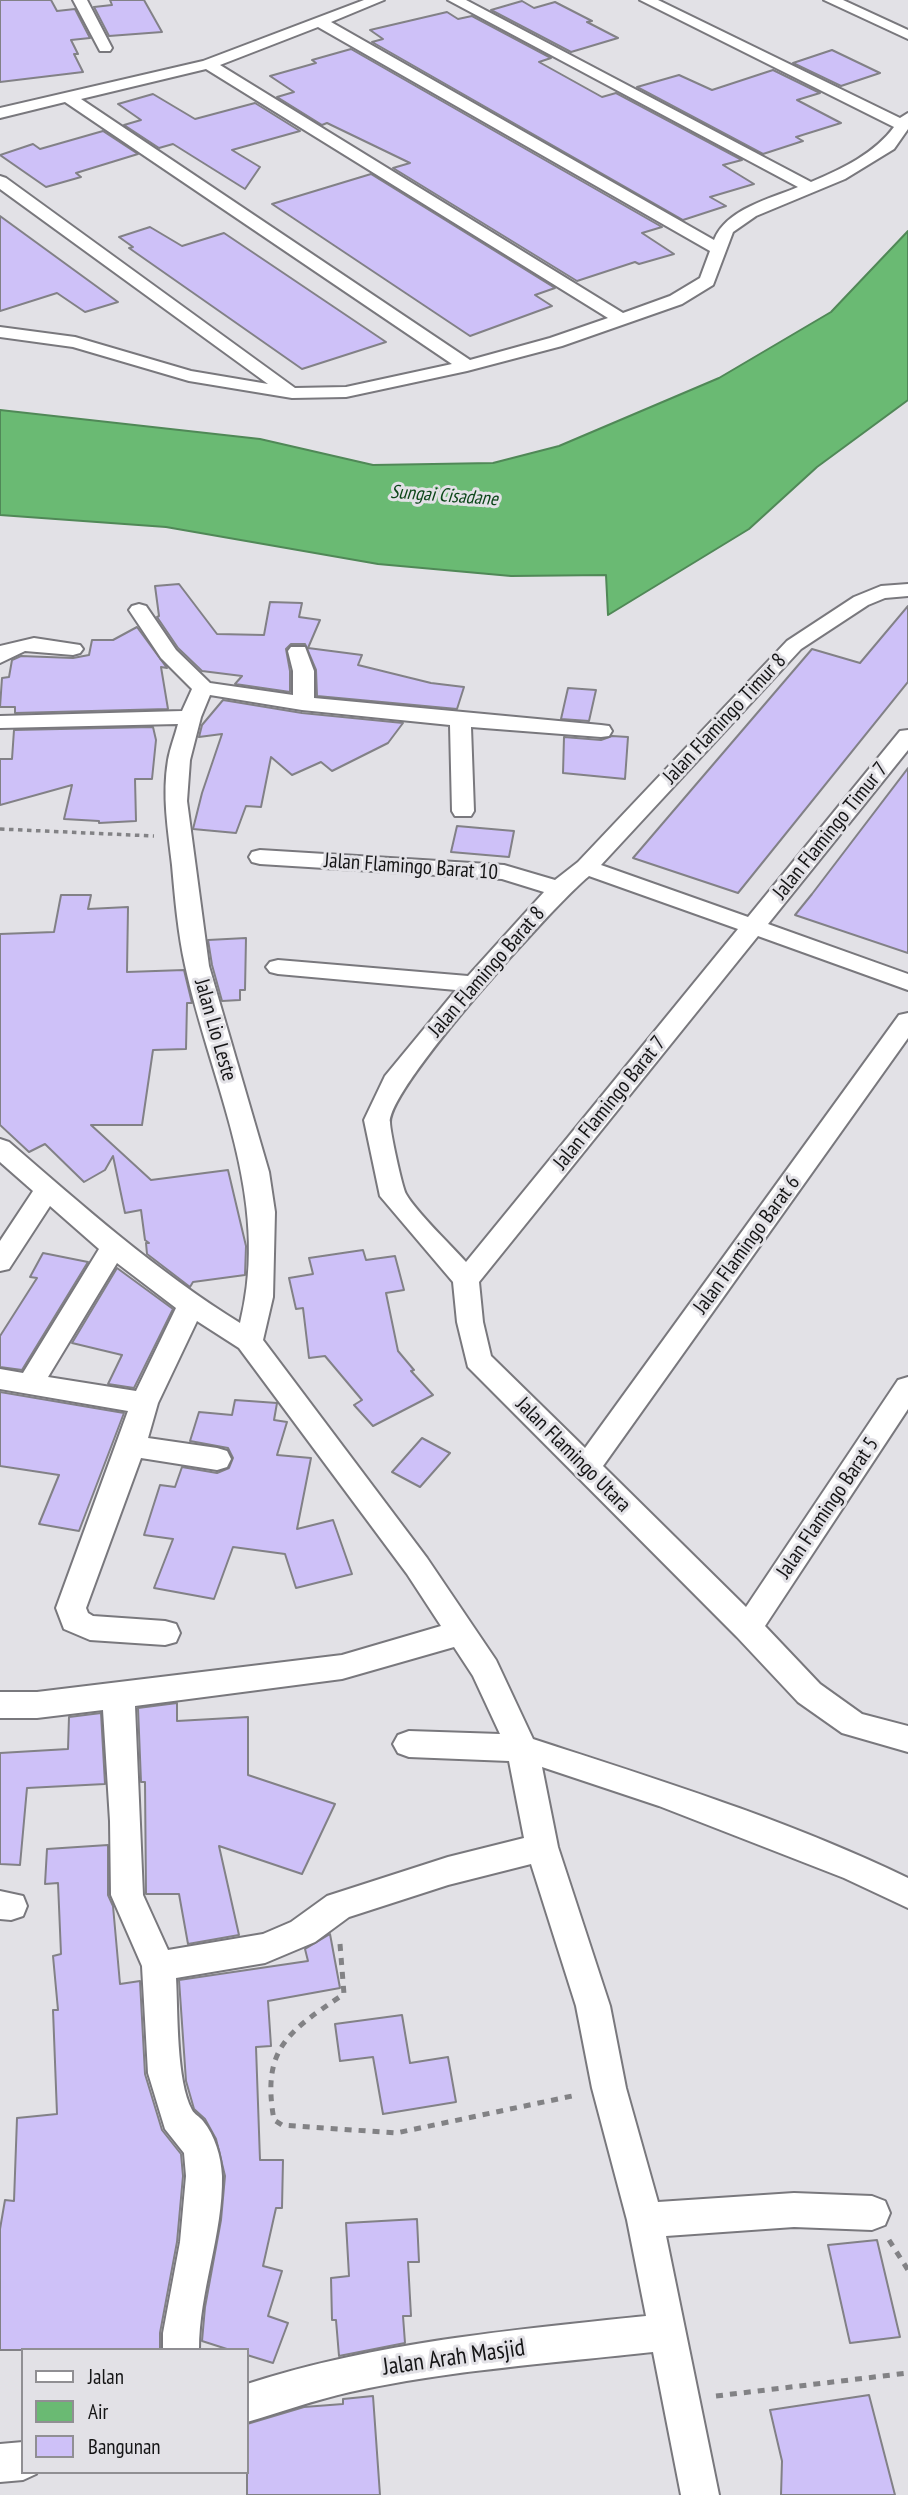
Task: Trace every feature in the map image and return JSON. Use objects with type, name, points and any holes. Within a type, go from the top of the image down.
[{"type":"street","points":[[80,0],[105,48]]},
{"type":"street","points":[[0,113],[208,64],[377,0]]},
{"type":"street","points":[[456,0],[809,187]]},
{"type":"street","points":[[0,332],[75,342],[189,376],[292,393],[346,392],[467,366],[556,342],[677,300],[707,281],[726,230],[750,213],[839,176],[888,146],[905,121],[647,0]]},
{"type":"street","points":[[831,0],[908,35]]},
{"type":"street","points":[[318,21],[718,249]]},
{"type":"street","points":[[208,64],[621,319]]},
{"type":"street","points":[[68,97],[467,366]]},
{"type":"street","points":[[0,181],[292,393]]},
{"type":"street","name":"Jalan Flamingo Timur 8","points":[[586,867],[794,645],[861,601],[881,592],[908,590]]},
{"type":"street","points":[[139,610],[168,654],[203,688],[302,704],[601,731]]},
{"type":"street","points":[[0,657],[12,647],[24,644],[73,649]]},
{"type":"street","points":[[298,651],[306,681],[302,704]]},
{"type":"street","points":[[0,722],[190,717],[203,688]]},
{"type":"street","name":"Jalan Lio Leste","points":[[190,717],[179,760],[176,801],[197,966],[256,1172],[262,1212],[260,1297],[249,1341]]},
{"type":"street","points":[[460,720],[463,811]]},
{"type":"street","name":"Jalan Flamingo Timur 7","points":[[754,925],[908,736]]},
{"type":"street","name":"Jalan Flamingo Barat 10","points":[[260,857],[504,872],[559,889]]},
{"type":"street","points":[[586,867],[908,982]]},
{"type":"street","name":"Jalan Flamingo Barat 8","points":[[466,1280],[393,1196],[377,1120],[394,1082],[474,984],[559,889],[586,867]]},
{"type":"street","name":"Jalan Flamingo Barat 7","points":[[466,1280],[754,925]]},
{"type":"street","points":[[278,967],[474,984]]},
{"type":"street","name":"Jalan Flamingo Barat 6","points":[[585,1469],[908,1021]]},
{"type":"street","points":[[0,1148],[114,1247],[191,1305],[249,1341],[417,1566],[485,1669],[522,1748],[542,1847],[593,2006],[609,2088],[645,2220],[700,2495]]},
{"type":"street","points":[[0,1262],[47,1190]]},
{"type":"street","points":[[31,1382],[114,1247]]},
{"type":"street","name":"Jalan Flamingo Utara","points":[[466,1280],[470,1322],[478,1360],[748,1628],[809,1693],[853,1724],[908,1739]]},
{"type":"street","points":[[165,1633],[90,1628],[75,1621],[71,1608],[131,1447],[144,1403],[191,1305]]},
{"type":"street","points":[[0,1379],[31,1382],[144,1403]]},
{"type":"street","name":"Jalan Flamingo Barat 5","points":[[748,1628],[908,1387]]},
{"type":"street","points":[[131,1447],[217,1458]]},
{"type":"street","points":[[0,1705],[122,1695],[342,1667],[460,1633]]},
{"type":"street","points":[[122,1695],[118,1712],[126,1821],[127,1895],[159,1966],[165,2073],[177,2118],[192,2134],[201,2150],[204,2176],[198,2242],[181,2333],[181,2348]]},
{"type":"street","points":[[409,1744],[522,1748],[666,1795],[855,1868],[908,1894]]},
{"type":"street","points":[[159,1966],[265,1948],[303,1932],[339,1906],[448,1871],[542,1847]]},
{"type":"street","points":[[645,2220],[794,2210],[872,2213]]},
{"type":"street","name":"Jalan Arah Masjid","points":[[248,2403],[320,2381],[400,2364],[666,2332]]},
{"type":"street","points":[[0,2463],[21,2461]]},
{"type":"path","points":[[0,829],[179,837]]},
{"type":"path","points":[[339,1906],[344,1994],[295,2027],[275,2054],[268,2099],[274,2120],[282,2125],[396,2133],[609,2088]]},
{"type":"path","points":[[681,2401],[908,2372]]},
{"type":"water","name":"Sungai Cisadane","points":[[908,231],[908,400],[817,467],[749,529],[608,615],[606,575],[511,576],[378,564],[166,527],[0,515],[0,410],[260,439],[373,465],[493,463],[559,446],[719,378],[831,312]]},
{"type":"building","points":[[0,0],[51,0],[57,11],[75,9],[90,38],[71,40],[78,54],[74,54],[83,72],[0,82]]},
{"type":"building","points":[[110,0],[144,0],[162,32],[109,36],[94,7],[112,5]]},
{"type":"building","points":[[522,1],[534,8],[555,2],[618,38],[571,52],[491,10]]},
{"type":"building","points":[[447,12],[458,19],[472,16],[551,58],[539,62],[602,97],[616,93],[742,160],[723,165],[754,184],[710,197],[726,206],[683,220],[372,42],[383,39],[370,30]]},
{"type":"building","points":[[351,49],[662,227],[642,233],[674,254],[639,264],[635,262],[577,281],[393,168],[410,163],[327,123],[322,125],[277,97],[294,92],[270,76],[316,63],[312,60]]},
{"type":"building","points":[[832,50],[880,73],[841,86],[793,63]]},
{"type":"building","points":[[773,70],[820,93],[797,100],[841,123],[796,137],[803,141],[763,154],[637,87],[679,75],[712,90]]},
{"type":"building","points":[[153,94],[195,119],[255,103],[300,131],[232,150],[260,167],[245,189],[173,144],[159,148],[124,125],[141,120],[118,104]]},
{"type":"building","points":[[103,131],[138,154],[76,173],[81,177],[46,187],[0,155],[33,144],[40,149]]},
{"type":"building","points":[[371,174],[555,288],[535,295],[552,306],[470,336],[272,204]]},
{"type":"building","points":[[0,216],[118,302],[85,312],[57,293],[0,311]]},
{"type":"building","points":[[150,227],[182,246],[224,233],[386,342],[302,369],[129,248],[133,247],[119,237]]},
{"type":"building","points":[[179,584],[217,634],[264,635],[270,602],[302,603],[299,617],[320,620],[308,648],[362,655],[358,665],[431,683],[464,687],[457,709],[317,696],[316,670],[305,644],[291,644],[286,649],[290,692],[235,684],[242,676],[202,671],[178,648],[157,617],[155,586]]},
{"type":"building","points":[[908,606],[908,682],[738,893],[633,858],[812,649],[860,663]]},
{"type":"building","points":[[137,627],[167,668],[161,667],[168,709],[15,713],[15,707],[0,707],[2,678],[9,677],[12,660],[21,656],[73,658],[89,655],[92,640],[113,640]]},
{"type":"building","points":[[568,688],[596,690],[589,721],[561,719]]},
{"type":"building","points":[[223,700],[302,713],[403,723],[388,743],[332,771],[321,762],[292,775],[271,757],[261,807],[246,806],[236,833],[193,829],[222,734],[199,737],[202,725]]},
{"type":"building","points":[[153,727],[156,740],[152,779],[135,779],[136,821],[99,823],[64,819],[72,785],[0,805],[0,759],[12,759],[14,730]]},
{"type":"building","points":[[612,736],[628,737],[625,779],[563,773],[564,737],[601,740]]},
{"type":"building","points":[[908,768],[908,953],[795,915],[812,894]]},
{"type":"building","points":[[457,826],[514,831],[509,857],[451,852]]},
{"type":"building","points":[[61,895],[91,895],[88,909],[128,907],[127,972],[184,970],[192,1003],[187,1003],[186,1049],[153,1050],[142,1125],[91,1125],[151,1180],[228,1170],[246,1246],[245,1275],[193,1282],[190,1287],[147,1254],[146,1243],[149,1243],[145,1240],[141,1210],[125,1213],[113,1156],[105,1170],[84,1182],[45,1144],[29,1152],[0,1125],[0,934],[54,932]]},
{"type":"building","points":[[246,938],[245,990],[240,990],[240,1000],[222,1001],[208,940]]},
{"type":"building","points":[[363,1250],[366,1260],[395,1256],[404,1290],[386,1293],[398,1351],[414,1370],[411,1371],[433,1395],[373,1426],[354,1405],[362,1400],[325,1356],[309,1358],[303,1308],[296,1309],[289,1278],[313,1274],[309,1258]]},
{"type":"building","points":[[43,1253],[88,1262],[22,1370],[0,1367],[0,1336],[37,1278],[30,1277]]},
{"type":"building","points":[[117,1268],[173,1309],[134,1388],[108,1384],[122,1355],[72,1343]]},
{"type":"building","points":[[0,1392],[124,1413],[79,1531],[39,1524],[59,1475],[0,1466]]},
{"type":"building","points":[[235,1400],[277,1403],[274,1420],[287,1422],[277,1455],[311,1458],[297,1529],[333,1520],[352,1574],[296,1588],[285,1554],[233,1547],[214,1599],[154,1588],[173,1539],[144,1535],[160,1485],[175,1487],[182,1467],[217,1473],[229,1468],[233,1458],[228,1448],[190,1441],[199,1412],[232,1415]]},
{"type":"building","points":[[422,1438],[450,1453],[420,1487],[392,1472]]},
{"type":"building","points":[[177,1703],[177,1721],[248,1717],[248,1775],[335,1804],[302,1874],[219,1846],[239,1935],[188,1944],[179,1894],[146,1894],[145,1782],[141,1782],[138,1708]]},
{"type":"building","points":[[101,1713],[105,1784],[27,1788],[20,1865],[0,1864],[0,1753],[68,1749],[69,1717]]},
{"type":"building","points":[[108,1845],[108,1895],[113,1906],[120,1984],[140,1981],[145,2074],[162,2130],[181,2154],[183,2176],[177,2242],[160,2333],[160,2348],[0,2350],[0,2229],[5,2200],[14,2201],[17,2118],[57,2114],[53,2010],[58,2010],[53,1956],[61,1954],[58,1883],[45,1884],[47,1849]]},
{"type":"building","points":[[330,1934],[340,1988],[268,2001],[271,2046],[256,2047],[260,2160],[283,2160],[282,2208],[276,2208],[263,2266],[282,2271],[268,2316],[288,2323],[273,2363],[248,2355],[248,2348],[224,2348],[202,2341],[205,2307],[221,2220],[225,2176],[216,2139],[205,2119],[194,2109],[186,2081],[179,1980],[308,1961],[305,1949]]},
{"type":"building","points":[[402,2015],[410,2063],[448,2057],[456,2102],[383,2114],[373,2057],[340,2061],[335,2024]]},
{"type":"building","points":[[417,2219],[419,2262],[408,2262],[411,2316],[403,2316],[405,2343],[339,2356],[336,2320],[332,2320],[331,2278],[349,2276],[346,2223]]},
{"type":"building","points":[[877,2240],[900,2337],[850,2343],[828,2245]]},
{"type":"building","points":[[869,2395],[895,2495],[781,2495],[782,2461],[770,2410]]},
{"type":"building","points":[[373,2396],[380,2495],[247,2495],[248,2424],[304,2407],[343,2404],[343,2399]]}]
